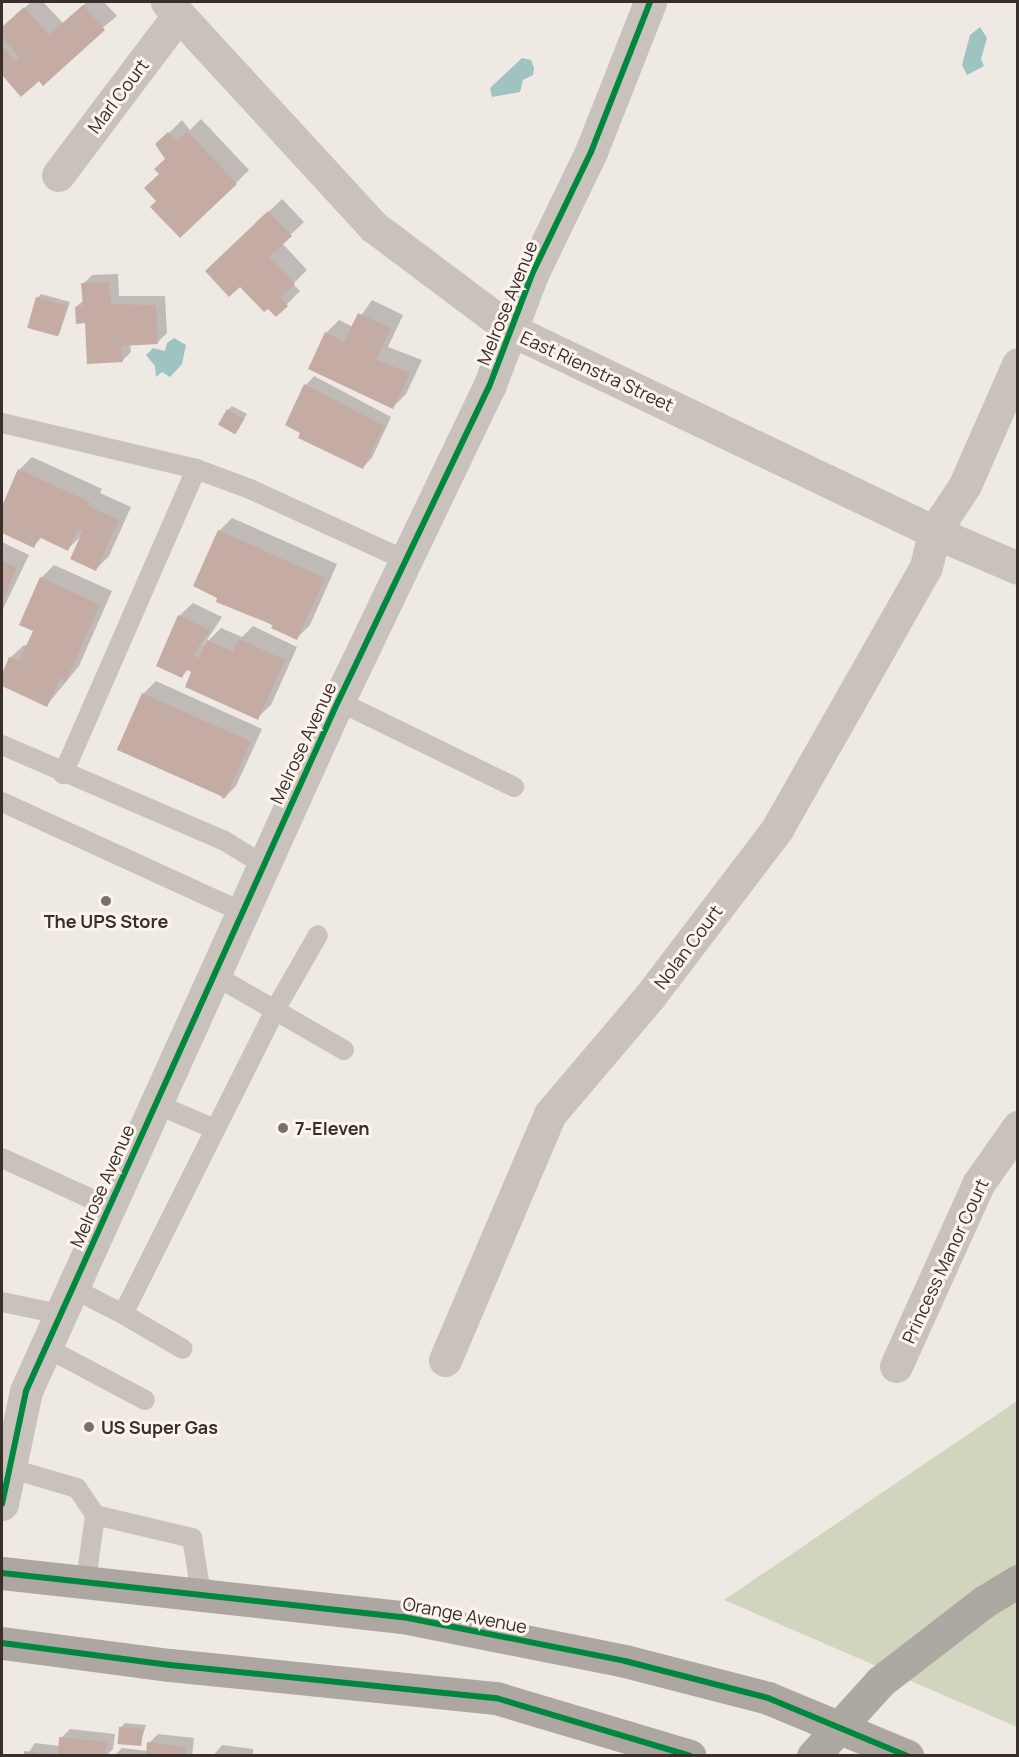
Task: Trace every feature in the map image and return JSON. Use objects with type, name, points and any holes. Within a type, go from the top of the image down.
[{"type":"highway","points":[[813,1755],[881,1682],[985,1601],[1017,1581]]},
{"type":"main road","name":"Orange Avenue","points":[[2,1573],[404,1617],[625,1661],[768,1698],[907,1755]]},
{"type":"main road","points":[[2,1643],[170,1665],[496,1698],[690,1755]]},
{"type":"street","name":"Melrose Avenue","points":[[2,1504],[8,1456],[26,1391],[338,701],[489,387],[533,272],[591,152],[650,2]]},
{"type":"street","name":"East Rienstra Street","points":[[172,9],[374,227],[511,330],[934,532],[1017,568]]},
{"type":"street","name":"Marl Court","points":[[58,175],[172,9]]},
{"type":"street","points":[[934,532],[965,485],[1017,364]]},
{"type":"street","name":"Nolan Court","points":[[445,1360],[550,1114],[650,996],[777,829],[926,567],[934,532]]},
{"type":"street","name":"Princess Manor Court","points":[[896,1366],[978,1184],[1017,1127]]},
{"type":"lane","points":[[2,423],[196,469],[250,489],[407,561]]},
{"type":"lane","points":[[63,774],[196,469]]},
{"type":"lane","points":[[338,701],[514,787]]},
{"type":"lane","points":[[2,745],[63,774],[223,840],[264,865]]},
{"type":"lane","points":[[2,802],[242,912]]},
{"type":"lane","points":[[123,1314],[275,1010],[318,935]]},
{"type":"lane","points":[[214,975],[344,1050]]},
{"type":"lane","points":[[156,1104],[214,1129]]},
{"type":"lane","points":[[2,1158],[109,1207]]},
{"type":"lane","points":[[2,1302],[66,1301],[123,1314],[183,1349]]},
{"type":"lane","points":[[45,1347],[144,1400]]},
{"type":"lane","points":[[8,1456],[77,1488],[95,1515],[86,1581]]},
{"type":"lane","points":[[95,1515],[192,1538],[201,1593]]},
{"type":"green space","points":[[1017,1401],[1017,1727],[724,1600]]},
{"type":"water","points":[[980,27],[987,38],[981,59],[984,66],[967,75],[962,65],[970,35]]},
{"type":"water","points":[[522,58],[531,60],[534,68],[533,75],[523,80],[520,92],[492,97],[490,88]]},
{"type":"water","points":[[174,338],[186,345],[182,364],[170,377],[162,372],[156,377],[155,366],[146,355],[153,348],[165,351],[167,343]]},
{"type":"building","points":[[83,5],[105,30],[43,86],[39,81],[21,97],[2,75],[2,46],[16,62],[20,58],[2,37],[2,27],[24,7],[49,35]]},
{"type":"building","points":[[187,131],[237,184],[180,238],[150,207],[156,201],[144,188],[159,174],[154,169],[165,159],[155,144],[168,132],[176,142]]},
{"type":"building","points":[[268,211],[292,236],[269,257],[295,284],[280,298],[288,306],[276,317],[268,309],[264,312],[240,287],[229,297],[205,271]]},
{"type":"building","points":[[109,282],[111,304],[156,305],[158,344],[121,346],[123,362],[87,364],[85,323],[76,324],[75,307],[83,306],[81,283]]},
{"type":"building","points":[[36,297],[67,306],[58,337],[27,328]]},
{"type":"building","points":[[358,313],[391,328],[376,360],[410,373],[393,409],[308,369],[325,332],[344,342]]},
{"type":"building","points":[[304,384],[384,426],[363,469],[298,438],[300,433],[285,425]]},
{"type":"building","points":[[227,409],[244,419],[235,435],[218,425]]},
{"type":"building","points":[[18,469],[90,502],[88,506],[119,520],[96,571],[70,559],[83,530],[78,529],[68,551],[39,537],[34,548],[2,533],[2,506]]},
{"type":"building","points":[[218,530],[325,578],[297,640],[271,628],[273,625],[216,602],[217,598],[193,586]]},
{"type":"building","points":[[2,561],[17,568],[2,602]]},
{"type":"building","points":[[40,577],[100,605],[66,681],[60,678],[47,707],[2,686],[2,674],[9,657],[19,661],[33,631],[19,625]]},
{"type":"building","points":[[178,615],[210,630],[193,655],[199,658],[207,640],[233,652],[239,639],[285,660],[258,720],[185,687],[191,672],[186,669],[182,678],[156,666]]},
{"type":"building","points":[[142,693],[251,741],[225,798],[117,750]]},
{"type":"building","points":[[119,1727],[143,1729],[141,1746],[118,1744]]},
{"type":"building","points":[[59,1737],[107,1742],[105,1756],[58,1756]]},
{"type":"building","points":[[147,1742],[186,1747],[185,1756],[146,1756]]},
{"type":"building","points":[[24,1751],[52,1754],[52,1756],[24,1756]]},
{"type":"cycle path","points":[[2,1504],[26,1391],[334,710],[489,387],[533,272],[591,152],[650,2]]},
{"type":"cycle path","points":[[2,1573],[403,1617],[625,1661],[768,1698],[907,1756]]},
{"type":"cycle path","points":[[2,1643],[170,1665],[496,1698],[690,1756]]},
{"type":"place","name":"The UPS Store","points":[[106,901]]},
{"type":"place","name":"7-Eleven","points":[[283,1128]]},
{"type":"place","name":"US Super Gas","points":[[89,1427]]}]
